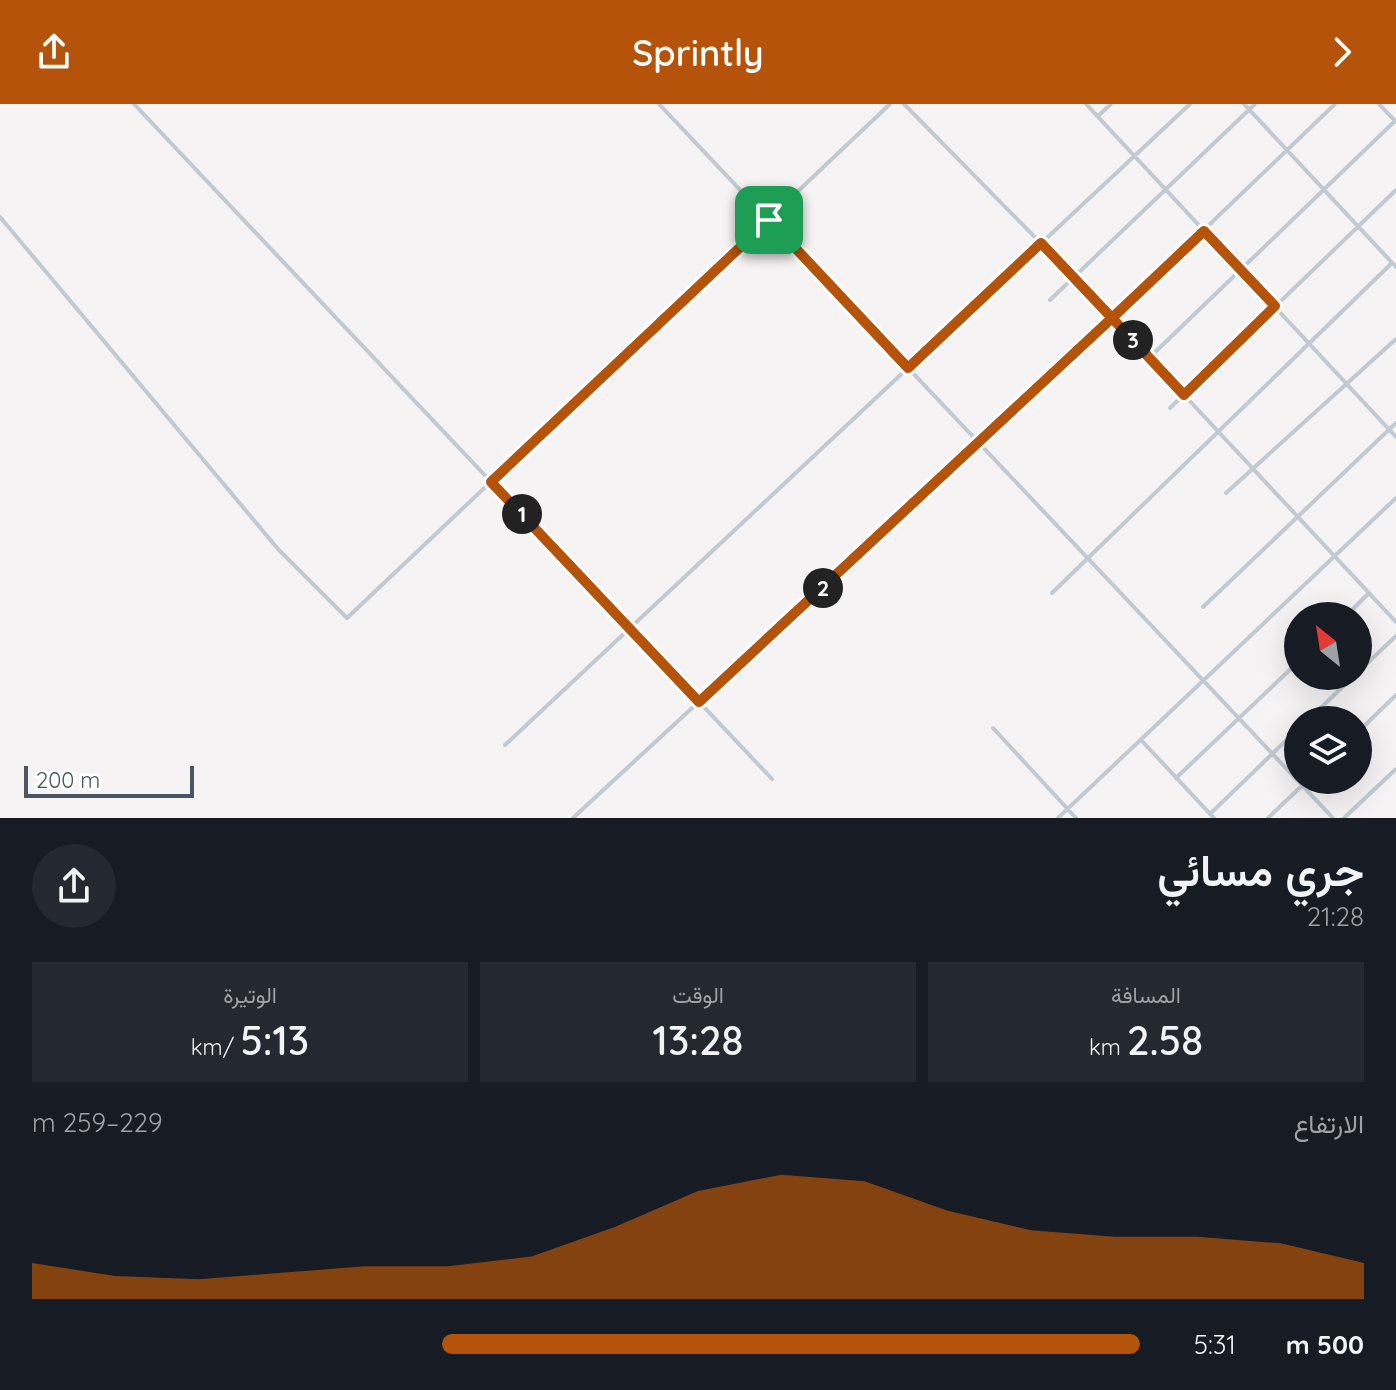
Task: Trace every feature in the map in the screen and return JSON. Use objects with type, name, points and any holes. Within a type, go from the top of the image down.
[{"type":"street","points":[[134,104],[772,779]]},
{"type":"street","points":[[659,104],[1284,767]]},
{"type":"street","points":[[0,217],[278,549],[347,618],[890,104]]},
{"type":"street","points":[[904,104],[1074,277],[1396,622]]},
{"type":"street","points":[[1086,104],[1396,437]]},
{"type":"street","points":[[1098,116],[1111,104]]},
{"type":"street","points":[[505,745],[1190,104]]},
{"type":"street","points":[[1052,593],[1394,265],[1244,104]]},
{"type":"street","points":[[1050,300],[1255,104]]},
{"type":"street","points":[[573,818],[979,443],[1335,104]]},
{"type":"street","points":[[1148,359],[1239,268],[1396,122],[1379,104]]},
{"type":"street","points":[[1170,408],[1396,190]]},
{"type":"street","points":[[1226,493],[1396,339]]},
{"type":"street","points":[[1203,607],[1396,423]]},
{"type":"street","points":[[1058,818],[1396,498]]},
{"type":"street","points":[[1360,602],[1369,593]]},
{"type":"street","points":[[1372,659],[1396,636]]},
{"type":"street","points":[[1176,778],[1284,675]]},
{"type":"street","points":[[1323,706],[1339,690]]},
{"type":"street","points":[[1372,718],[1396,695]]},
{"type":"street","points":[[993,728],[1076,818]]},
{"type":"street","points":[[1141,740],[1212,816],[1284,742]]},
{"type":"street","points":[[1344,818],[1396,769]]},
{"type":"street","points":[[1268,818],[1294,794]]},
{"type":"street","points":[[1310,794],[1333,818]]},
{"type":"route","points":[[769,220],[491,482],[699,702],[1112,318],[1184,395],[1275,306],[1204,231],[1112,318],[1041,243],[908,368],[769,220]]}]
